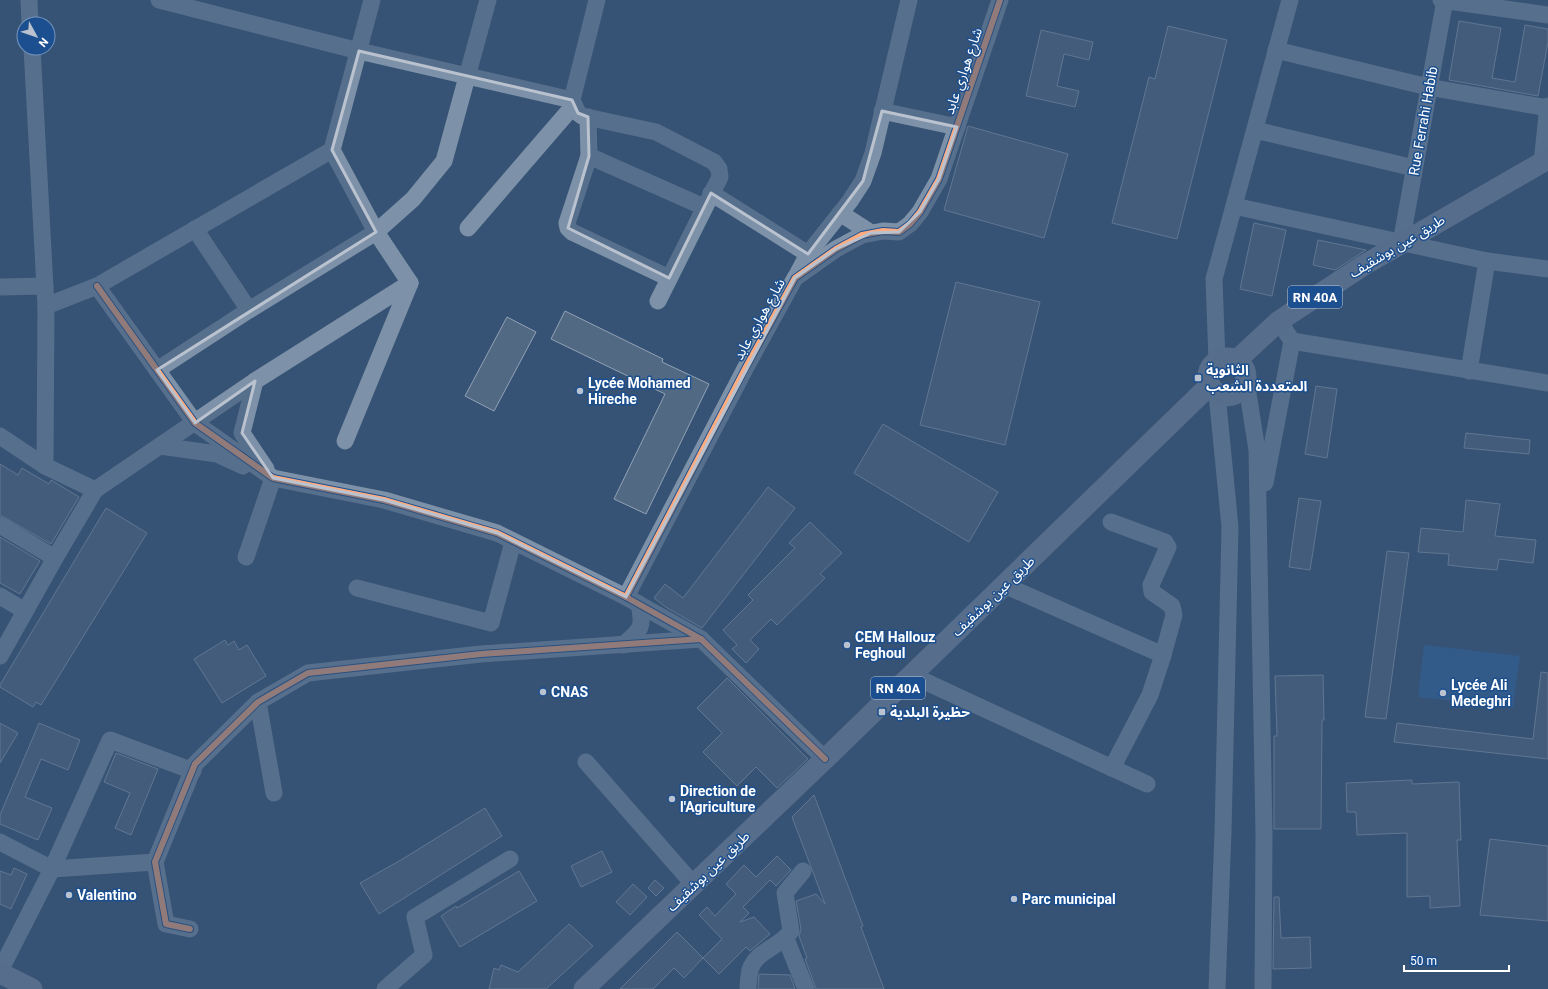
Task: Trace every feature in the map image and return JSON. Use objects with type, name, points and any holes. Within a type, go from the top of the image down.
[{"type":"main road","name":"طريق عين بوشقيف","points":[[1227,361],[1279,321],[1401,242],[1545,161]]},
{"type":"main road","points":[[1214,389],[1230,396],[1241,389],[1246,381],[1244,370],[1227,361]]},
{"type":"main road","name":"RN 40A","points":[[1214,389],[1209,371],[1227,361]]},
{"type":"main road","name":"طريق عين بوشقيف","points":[[584,989],[694,885],[1004,585],[1214,389]]},
{"type":"main road","points":[[0,972],[32,989]]},
{"type":"street","points":[[29,0],[30,16]]},
{"type":"street","points":[[159,0],[359,51],[469,75],[573,103],[578,113],[588,118],[656,132],[714,162],[719,169],[720,177],[658,301]]},
{"type":"street","points":[[372,0],[332,150],[376,232],[410,283]]},
{"type":"street","points":[[157,370],[248,310],[376,232],[413,198],[444,161],[469,75],[488,0]]},
{"type":"street","points":[[468,228],[573,103],[597,0]]},
{"type":"street","points":[[795,278],[808,254],[840,213],[862,181],[873,153],[909,0]]},
{"type":"street","name":"شارع هواري عابد","points":[[632,600],[746,367],[795,278],[836,249],[862,235],[871,233],[899,232],[910,224],[920,212],[939,179],[1000,0]]},
{"type":"street","points":[[1227,361],[1214,279],[1290,0]]},
{"type":"street","points":[[1444,0],[1548,15]]},
{"type":"street","name":"Rue Ferrahi Habib","points":[[1401,242],[1444,0]]},
{"type":"street","points":[[1276,50],[1428,87],[1548,107],[1545,161]]},
{"type":"street","points":[[32,56],[46,306],[45,466]]},
{"type":"street","points":[[882,111],[957,127]]},
{"type":"street","points":[[588,118],[589,156],[567,223],[568,228],[572,232],[669,278]]},
{"type":"street","points":[[1255,130],[1414,168]]},
{"type":"street","points":[[46,306],[97,286],[332,150]]},
{"type":"street","points":[[589,156],[708,200],[808,254]]},
{"type":"street","points":[[1234,206],[1487,261],[1548,269]]},
{"type":"street","points":[[840,213],[871,233]]},
{"type":"street","points":[[195,229],[248,310]]},
{"type":"street","points":[[1469,371],[1487,261]]},
{"type":"street","points":[[0,656],[95,490],[255,381],[410,283]]},
{"type":"street","points":[[345,441],[410,283]]},
{"type":"street","points":[[0,287],[45,286]]},
{"type":"street","points":[[97,286],[195,423],[273,478]]},
{"type":"street","points":[[1258,518],[1292,341],[1279,321]]},
{"type":"street","points":[[1292,341],[1548,383]]},
{"type":"street","points":[[255,381],[242,433],[273,478]]},
{"type":"street","points":[[1246,381],[1257,450],[1264,834],[1263,989]]},
{"type":"street","points":[[1214,389],[1230,527],[1223,832],[1217,989]]},
{"type":"street","points":[[0,436],[45,466],[95,490]]},
{"type":"street","points":[[160,446],[217,454],[273,478],[384,500],[497,533],[632,600],[701,639],[826,758]]},
{"type":"street","points":[[246,557],[273,478]]},
{"type":"street","points":[[1111,522],[1165,542],[1168,547],[1151,585],[1152,592],[1172,606],[1174,615],[1164,655],[1150,695],[1112,768]]},
{"type":"street","points":[[0,525],[55,558]]},
{"type":"street","points":[[357,588],[491,622],[513,542]]},
{"type":"street","points":[[1004,585],[1164,655]]},
{"type":"street","points":[[0,596],[25,611]]},
{"type":"street","points":[[623,645],[638,632],[643,622],[632,600]]},
{"type":"street","points":[[190,930],[166,924],[155,862],[192,771],[196,764],[258,702],[308,673],[481,654],[701,639]]},
{"type":"street","points":[[911,675],[1147,784]]},
{"type":"street","points":[[258,702],[274,793]]},
{"type":"street","points":[[0,972],[52,869],[110,740],[192,771]]},
{"type":"street","points":[[586,762],[694,885]]},
{"type":"street","points":[[0,842],[52,869],[155,862]]},
{"type":"street","points":[[385,989],[424,955],[415,917],[510,859]]},
{"type":"street","points":[[748,989],[750,969],[758,957],[786,939],[791,932],[785,893],[803,871]]},
{"type":"street","points":[[786,939],[806,989]]},
{"type":"highlighted area","points":[[359,51],[572,100],[578,113],[588,117],[589,156],[568,228],[669,278],[711,193],[808,254],[863,181],[882,111],[957,127],[939,179],[920,212],[899,232],[871,233],[836,249],[795,278],[626,597],[497,533],[384,500],[273,478],[242,433],[255,381],[195,423],[157,370],[376,232],[332,150]]},
{"type":"shaded area","points":[[1424,645],[1520,656],[1513,708],[1418,697]]},
{"type":"building","points":[[1459,21],[1501,28],[1492,78],[1515,82],[1525,25],[1548,29],[1548,42],[1538,96],[1449,80]]},
{"type":"building","points":[[1168,26],[1227,40],[1177,239],[1112,223],[1149,77],[1155,79]]},
{"type":"building","points":[[1041,30],[1093,42],[1089,60],[1064,54],[1057,86],[1079,91],[1075,107],[1026,96]]},
{"type":"building","points":[[968,126],[1068,154],[1044,238],[944,210]]},
{"type":"building","points":[[1254,223],[1286,230],[1272,296],[1240,289]]},
{"type":"building","points":[[1318,240],[1366,250],[1335,270],[1313,265]]},
{"type":"building","points":[[956,282],[1040,302],[1005,445],[920,425]]},
{"type":"building","points":[[565,311],[663,359],[662,362],[709,384],[646,514],[614,499],[665,394],[551,339]]},
{"type":"building","points":[[507,317],[536,332],[494,411],[465,396]]},
{"type":"building","points":[[1316,386],[1337,389],[1327,458],[1305,454]]},
{"type":"building","points":[[883,424],[998,492],[969,542],[854,473]]},
{"type":"building","points":[[1466,433],[1530,440],[1529,454],[1464,448]]},
{"type":"building","points":[[0,464],[18,475],[22,468],[49,484],[51,480],[79,497],[51,544],[0,515]]},
{"type":"building","points":[[768,487],[795,508],[702,628],[667,608],[654,598],[665,584],[683,598]]},
{"type":"building","points":[[1299,498],[1321,501],[1310,570],[1289,567]]},
{"type":"building","points":[[1466,500],[1500,504],[1495,536],[1536,540],[1533,563],[1499,559],[1497,570],[1464,567],[1448,565],[1449,554],[1418,552],[1421,528],[1463,532]]},
{"type":"building","points":[[106,508],[147,533],[41,705],[36,702],[33,707],[0,687],[0,685]]},
{"type":"building","points":[[810,522],[842,553],[820,574],[825,578],[777,625],[771,619],[750,640],[759,649],[746,663],[732,649],[737,645],[723,630],[753,600],[748,595],[795,548],[789,543]]},
{"type":"building","points":[[0,537],[40,561],[20,594],[0,583]]},
{"type":"building","points":[[1387,551],[1409,553],[1386,719],[1365,717]]},
{"type":"building","points":[[225,640],[228,645],[234,641],[239,650],[247,645],[266,676],[222,703],[194,659]]},
{"type":"building","points":[[1541,672],[1548,673],[1548,759],[1394,742],[1397,723],[1533,739]]},
{"type":"building","points":[[1323,675],[1324,720],[1322,720],[1321,829],[1274,829],[1274,736],[1277,736],[1275,676]]},
{"type":"building","points":[[727,678],[808,759],[777,788],[756,767],[737,786],[703,752],[722,733],[697,708]]},
{"type":"building","points":[[0,723],[18,733],[0,763]]},
{"type":"building","points":[[39,723],[80,740],[68,770],[41,759],[25,797],[52,808],[38,840],[0,824],[0,815]]},
{"type":"building","points":[[116,753],[158,769],[131,835],[115,828],[130,793],[104,782]]},
{"type":"building","points":[[1412,780],[1412,784],[1459,782],[1461,840],[1457,840],[1460,906],[1430,908],[1430,896],[1407,897],[1407,833],[1357,835],[1356,812],[1347,812],[1346,783]]},
{"type":"building","points":[[814,795],[863,926],[861,927],[884,989],[816,989],[805,959],[807,958],[799,936],[801,929],[796,901],[816,894],[825,904],[792,817]]},
{"type":"building","points":[[485,808],[502,836],[379,914],[360,883],[401,860]]},
{"type":"building","points":[[1490,839],[1548,846],[1548,921],[1480,915]]},
{"type":"building","points":[[602,851],[612,872],[581,887],[571,866]]},
{"type":"building","points":[[777,856],[791,870],[776,886],[770,880],[743,907],[749,913],[740,922],[754,917],[770,934],[750,951],[746,947],[719,974],[703,958],[722,939],[699,915],[707,907],[715,916],[736,894],[726,884],[744,865],[756,877]]},
{"type":"building","points":[[14,868],[27,874],[11,909],[0,904],[0,871],[11,875]]},
{"type":"building","points":[[519,871],[537,901],[460,947],[441,916]]},
{"type":"building","points":[[655,880],[664,888],[656,896],[648,888]]},
{"type":"building","points":[[633,884],[647,897],[630,915],[616,902]]},
{"type":"building","points":[[1274,897],[1279,897],[1281,938],[1310,937],[1311,968],[1273,969]]},
{"type":"building","points":[[569,924],[593,946],[546,989],[489,989],[494,968],[499,970],[501,965],[518,972]]},
{"type":"building","points":[[677,932],[703,958],[684,978],[674,968],[653,989],[620,989]]},
{"type":"building","points":[[759,974],[790,975],[795,989],[758,989]]},
{"type":"cycle path","points":[[626,597],[746,367],[795,278],[836,249],[862,235],[883,231],[899,232],[910,224],[920,212],[939,179],[1000,0]]},
{"type":"cycle path","points":[[97,286],[195,423],[273,478],[384,500],[497,533],[626,597],[701,639],[825,759]]},
{"type":"cycle path","points":[[190,929],[166,924],[155,862],[195,764],[258,702],[308,673],[481,654],[701,639]]},
{"type":"place","name":"الثانوية المتعددة الشعب","points":[[1198,378]]},
{"type":"place","name":"Lycée Mohamed Hireche","points":[[580,391]]},
{"type":"place","name":"CEM Hallouz Feghoul","points":[[847,645]]},
{"type":"place","name":"CNAS","points":[[543,692]]},
{"type":"place","name":"Lycée Ali Medeghri","points":[[1443,693]]},
{"type":"place","name":"حظيرة البلدية","points":[[882,712]]},
{"type":"place","name":"Direction de l'Agriculture","points":[[672,799]]},
{"type":"place","name":"Valentino","points":[[69,895]]},
{"type":"place","name":"Parc municipal","points":[[1014,899]]}]
